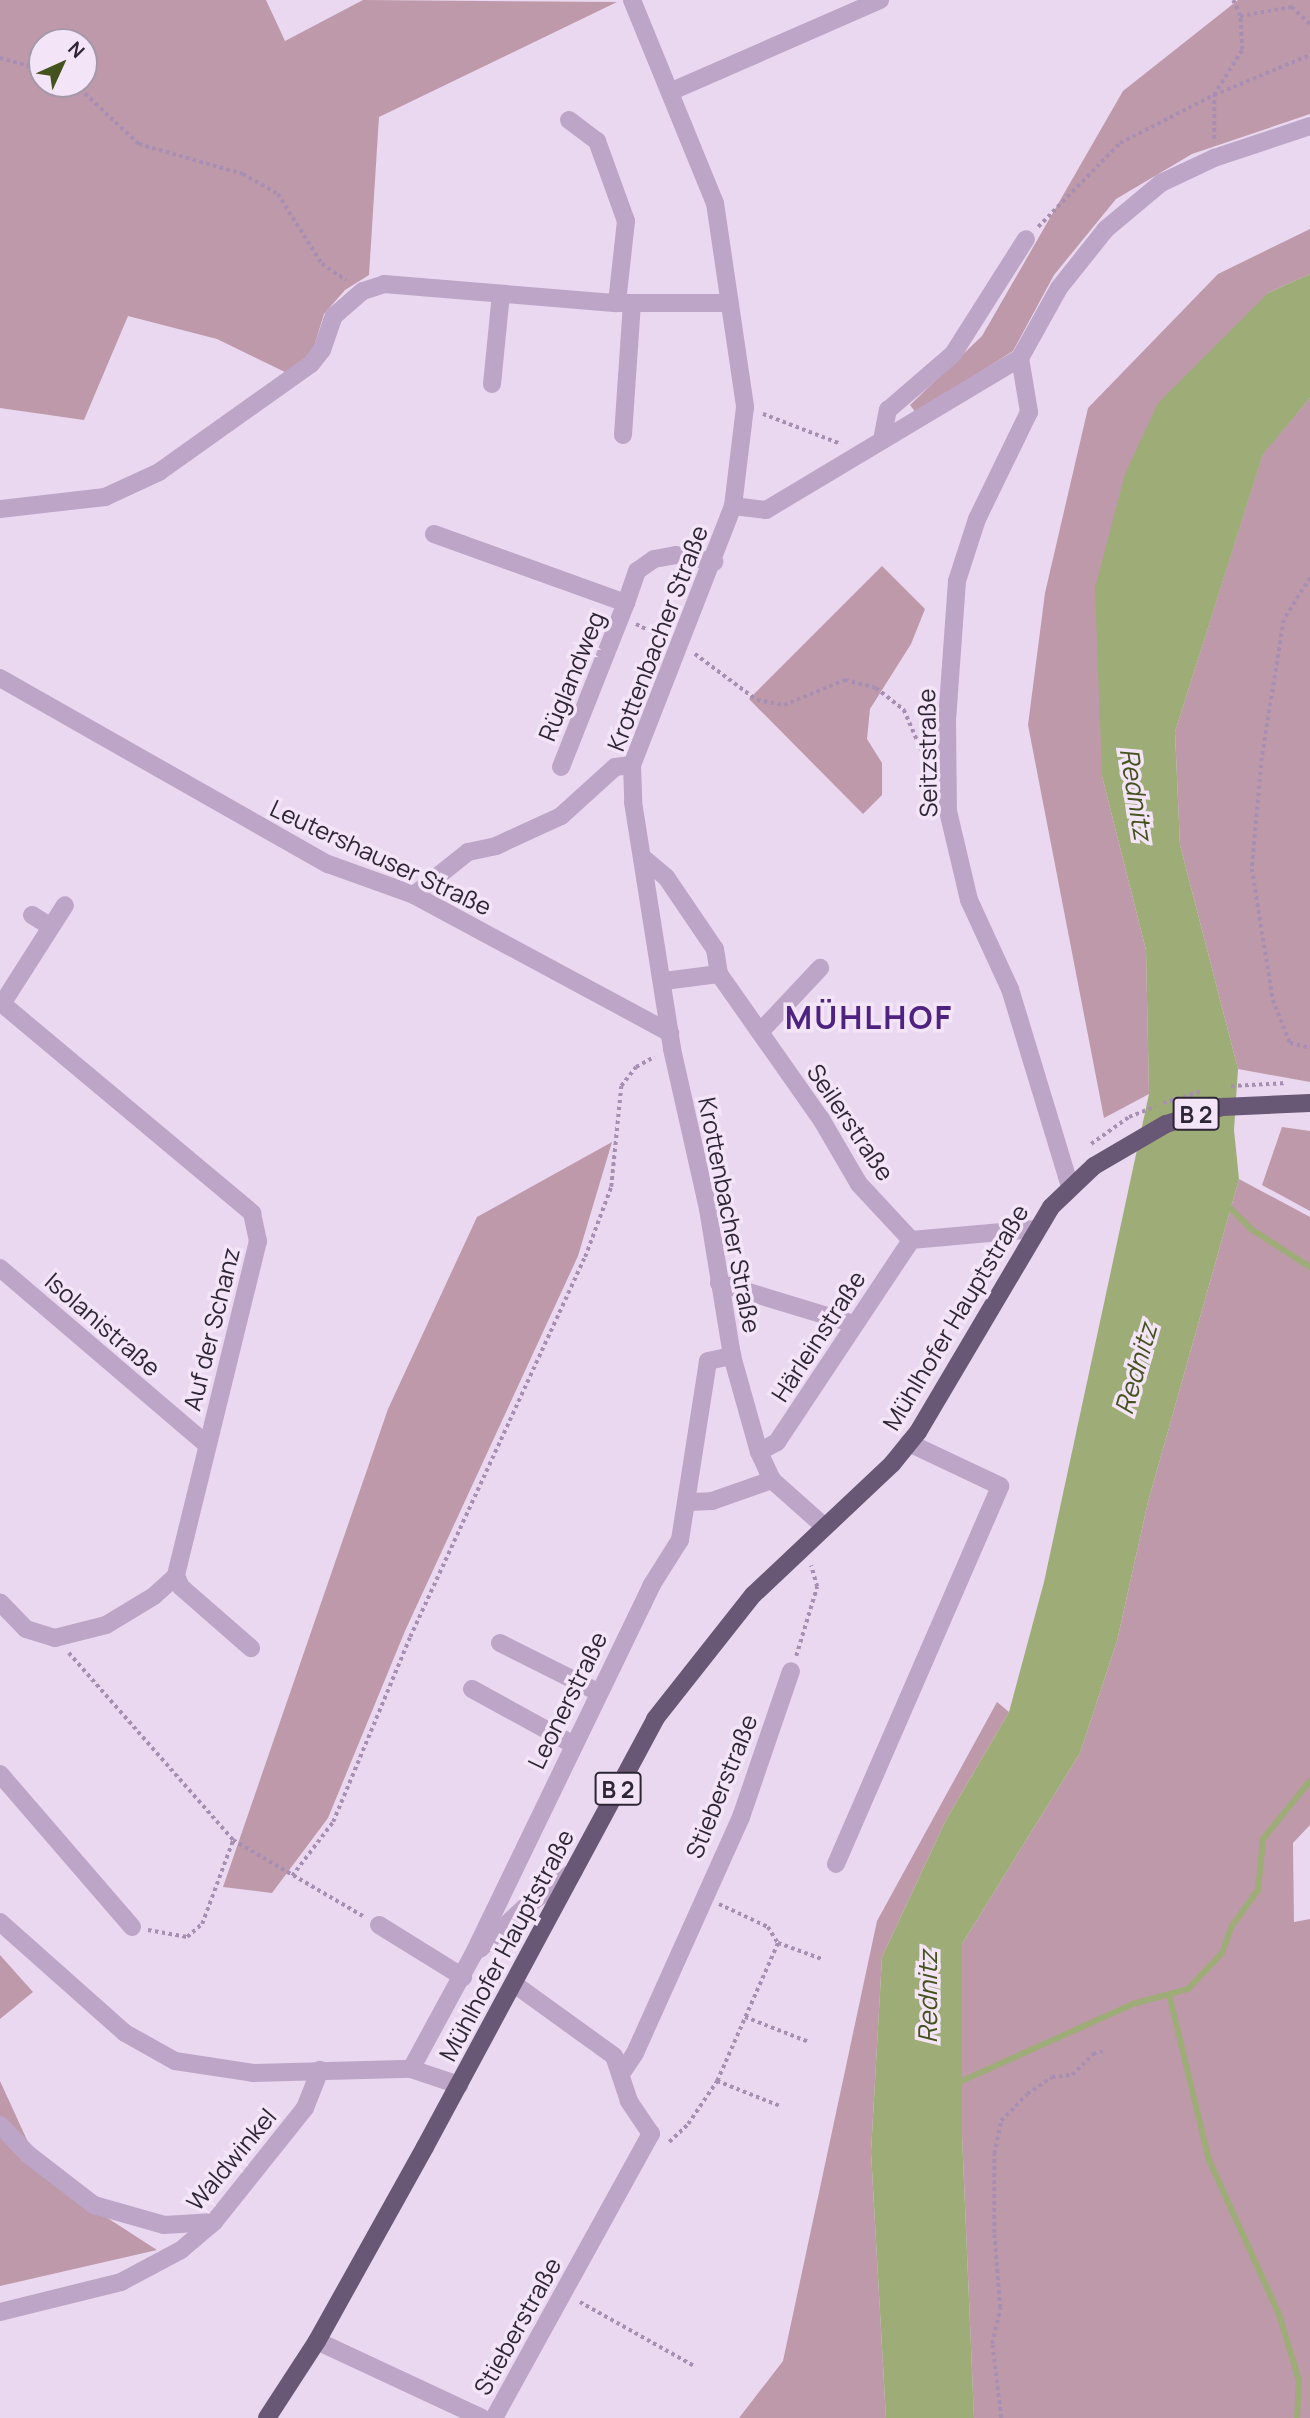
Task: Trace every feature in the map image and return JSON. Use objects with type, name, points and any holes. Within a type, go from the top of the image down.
[{"type":"main road","name":"B 2","points":[[1070,1186],[1094,1166],[1146,1132],[1195,1114],[1250,1103],[1310,1103]]},
{"type":"main road","name":"Mühlhofer Hauptstraße","points":[[267,2418],[317,2341],[459,2085],[655,1719],[753,1595],[909,1443],[962,1360],[1035,1229],[1070,1186]]},
{"type":"street","name":"Krottenbacher Straße","points":[[632,0],[672,91],[715,203],[745,407],[733,506],[714,562],[632,765],[642,857],[664,981],[671,1041],[708,1209],[732,1356],[759,1452],[772,1480],[825,1527]]},
{"type":"street","points":[[672,91],[880,0]]},
{"type":"street","points":[[569,120],[597,141],[626,221],[623,435]]},
{"type":"street","points":[[733,506],[766,510],[1020,358],[1059,288],[1106,229],[1161,183],[1214,158],[1310,126]]},
{"type":"street","points":[[882,440],[888,410],[953,354],[1026,239]]},
{"type":"street","points":[[0,509],[105,496],[159,472],[311,364],[321,350],[334,316],[363,291],[384,284],[624,303],[729,303]]},
{"type":"street","points":[[492,384],[501,295]]},
{"type":"street","name":"Seitzstraße","points":[[1020,358],[1029,412],[977,519],[957,581],[947,719],[948,811],[969,900],[1010,989],[1070,1186]]},
{"type":"street","points":[[434,534],[623,610]]},
{"type":"street","name":"Rüglandweg","points":[[561,767],[637,571],[654,559],[676,555],[714,562]]},
{"type":"street","name":"Leutershauser Straße","points":[[0,678],[328,864],[414,895],[671,1041]]},
{"type":"street","points":[[414,895],[468,852],[496,846],[561,816],[615,767],[632,765]]},
{"type":"street","name":"Seilerstraße","points":[[642,857],[666,877],[715,949],[719,974],[821,1119],[859,1184],[911,1240]]},
{"type":"street","points":[[1,1003],[65,905]]},
{"type":"street","points":[[32,915],[51,927]]},
{"type":"street","points":[[760,1032],[820,968]]},
{"type":"street","points":[[664,981],[719,974]]},
{"type":"street","name":"Auf der Schanz","points":[[1,1003],[252,1213],[258,1241],[176,1576]]},
{"type":"street","points":[[911,1240],[1035,1229]]},
{"type":"street","name":"Härleinstraße","points":[[759,1452],[777,1442],[911,1240]]},
{"type":"street","name":"Isolanistraße","points":[[0,1268],[206,1445]]},
{"type":"street","points":[[719,1283],[854,1324]]},
{"type":"street","name":"Leonerstraße","points":[[411,2069],[463,1977],[572,1744],[651,1586],[680,1540],[708,1361],[732,1356]]},
{"type":"street","points":[[836,1864],[1000,1486],[945,1451],[909,1443]]},
{"type":"street","points":[[687,1502],[712,1501],[772,1480]]},
{"type":"street","points":[[0,1602],[26,1629],[55,1638],[106,1625],[154,1596],[176,1576],[181,1587],[251,1648]]},
{"type":"street","points":[[500,1643],[598,1692]]},
{"type":"street","name":"Stieberstraße","points":[[621,2074],[635,2053],[702,1896],[741,1816],[791,1671]]},
{"type":"street","points":[[472,1689],[572,1744]]},
{"type":"street","points":[[0,1774],[132,1927]]},
{"type":"street","points":[[473,1955],[524,1908],[574,1871]]},
{"type":"street","points":[[0,1922],[125,2033],[175,2061],[253,2073],[411,2069],[459,2085]]},
{"type":"street","points":[[379,1926],[463,1977]]},
{"type":"street","name":"Stieberstraße","points":[[494,2418],[651,2134],[629,2101],[614,2056],[594,2038],[514,1983]]},
{"type":"street","name":"Waldwinkel","points":[[0,2312],[121,2282],[181,2250],[214,2222],[306,2108],[320,2070]]},
{"type":"street","points":[[0,2125],[29,2155],[94,2206],[164,2225],[214,2222]]},
{"type":"street","points":[[317,2341],[482,2418]]},
{"type":"path","points":[[1214,158],[1214,95],[1242,50],[1240,16],[1233,0]]},
{"type":"path","points":[[1240,16],[1292,7],[1310,24]]},
{"type":"path","points":[[1026,239],[1120,143],[1214,95],[1310,55]]},
{"type":"path","points":[[0,58],[28,66]]},
{"type":"path","points":[[90,98],[139,144],[243,174],[278,194],[322,264],[363,291]]},
{"type":"path","points":[[745,407],[861,452]]},
{"type":"path","points":[[1310,578],[1284,620],[1262,758],[1252,869],[1273,1000],[1290,1043],[1310,1048]]},
{"type":"path","points":[[623,610],[757,700],[784,705],[845,680],[876,688],[904,710],[924,749],[929,770]]},
{"type":"path","points":[[292,1876],[332,1822],[410,1637],[585,1257],[611,1187],[621,1086],[636,1067],[671,1041]]},
{"type":"path","points":[[791,1671],[817,1587],[805,1545]]},
{"type":"path","points":[[55,1638],[233,1840],[379,1926]]},
{"type":"path","points":[[132,1927],[187,1937],[202,1924],[233,1840]]},
{"type":"path","points":[[702,1896],[768,1927],[778,1943],[822,1959]]},
{"type":"path","points":[[669,2142],[688,2124],[717,2081],[778,1943]]},
{"type":"path","points":[[746,2017],[809,2042]]},
{"type":"path","points":[[1002,2418],[992,2344],[1000,2308],[994,2220],[994,2154],[1000,2121],[1052,2077],[1072,2075],[1093,2054],[1103,2052]]},
{"type":"path","points":[[717,2081],[780,2106]]},
{"type":"path","points":[[564,2292],[694,2366]]},
{"type":"shaded area","points":[[0,0],[266,0],[285,41],[363,0],[617,2],[379,117],[369,275],[345,290],[324,314],[311,356],[287,373],[217,339],[128,316],[84,420],[0,408]]},
{"type":"shaded area","points":[[1238,0],[1310,0],[1310,114],[1192,154],[1116,199],[1054,275],[1013,351],[916,413],[910,405],[982,336],[1123,91]]},
{"type":"shaded area","points":[[1310,229],[1310,274],[1268,293],[1102,776],[1146,950],[1149,1094],[1104,1118],[1028,725],[1045,593],[1088,408],[1218,274]]},
{"type":"shaded area","points":[[1310,398],[1310,1082],[1238,1069],[1180,845],[1175,732],[1263,453]]},
{"type":"shaded area","points":[[882,566],[925,609],[911,644],[870,709],[867,739],[882,763],[882,795],[863,814],[749,699]]},
{"type":"shaded area","points":[[1282,1127],[1310,1131],[1310,1211],[1262,1185]]},
{"type":"shaded area","points":[[612,1142],[578,1256],[405,1631],[328,1818],[272,1893],[223,1887],[388,1409],[477,1217]]},
{"type":"shaded area","points":[[1239,1179],[1310,1217],[1310,1825],[1293,1843],[1294,1922],[1310,1919],[1310,2418],[974,2418],[962,2134],[962,1944],[1080,1753],[1117,1641],[1148,1502]]},
{"type":"shaded area","points":[[997,1702],[1009,1712],[946,1820],[882,1957],[871,2152],[886,2418],[739,2418],[783,2361],[877,1921]]},
{"type":"shaded area","points":[[0,1955],[33,1992],[0,2019]]},
{"type":"shaded area","points":[[0,2081],[44,2177],[157,2250],[0,2286]]},
{"type":"water","name":"Rednitz","points":[[1310,274],[1310,398],[1263,454],[1175,732],[1180,845],[1238,1069],[1234,1130],[1239,1179],[1148,1502],[1117,1641],[1080,1753],[962,1944],[962,2134],[974,2418],[886,2418],[871,2152],[882,1957],[946,1820],[1009,1712],[1044,1582],[1149,1094],[1146,950],[1102,776],[1095,588],[1125,474],[1158,403],[1268,293]]},
{"type":"waterway","points":[[1225,1203],[1251,1229],[1310,1267]]},
{"type":"waterway","points":[[955,2084],[1133,2004],[1188,1989],[1222,1953],[1232,1926],[1258,1890],[1263,1839],[1310,1781]]},
{"type":"waterway","points":[[1169,1994],[1209,2160],[1279,2314],[1299,2381],[1297,2418]]},
{"type":"district","name":"MÜHLHOF","points":[[869,1017]]}]
